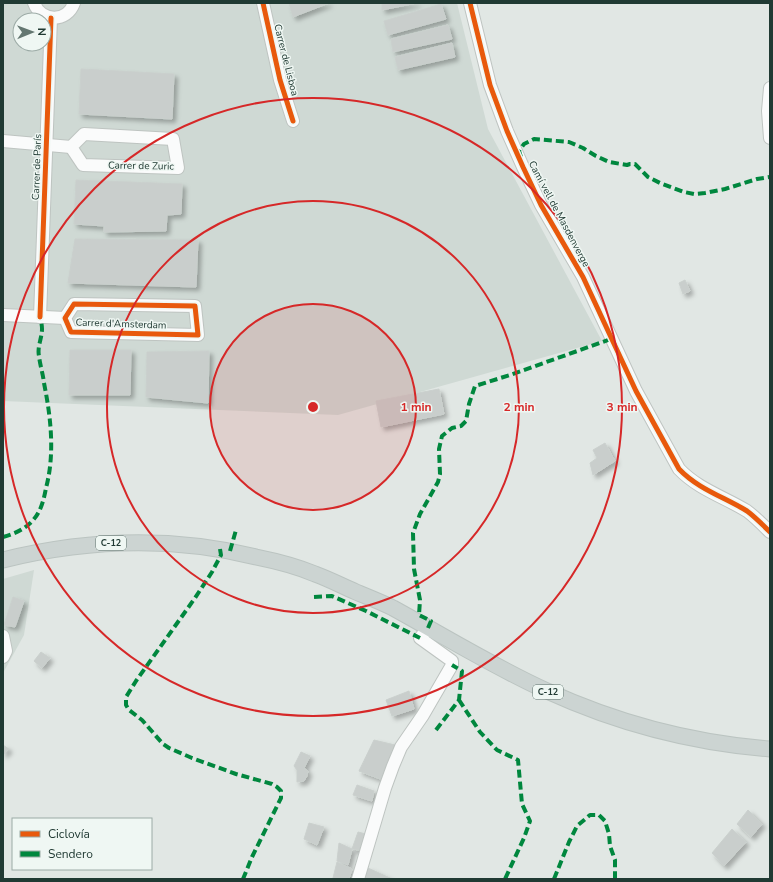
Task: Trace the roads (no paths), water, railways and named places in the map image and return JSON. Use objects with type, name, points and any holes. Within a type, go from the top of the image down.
[{"type":"main road","name":"C-12","points":[[3,560],[33,552],[110,543],[167,543],[230,551],[272,560],[314,573],[391,607],[493,664],[546,691],[589,709],[666,733],[703,741],[770,749]]},
{"type":"street","points":[[52,18],[58,18],[65,15],[72,7],[80,3]]},
{"type":"street","name":"Carrer de Lisboa","points":[[263,3],[280,80],[293,121]]},
{"type":"street","name":"Camí vell de Masdenverge","points":[[470,3],[490,85],[507,131],[523,167],[541,205],[583,277],[636,391],[679,470],[702,488],[748,512],[770,532]]},
{"type":"street","points":[[33,4],[40,12]]},
{"type":"street","name":"Carrer de París","points":[[40,317],[51,52]]},
{"type":"street","points":[[770,88],[768,111],[770,138]]},
{"type":"street","name":"Carrer de Zuric","points":[[84,134],[173,139],[178,168],[83,165],[71,148],[84,134]]},
{"type":"street","points":[[3,141],[71,148]]},
{"type":"street","name":"Carrer d'Amsterdam","points":[[74,304],[196,306],[198,335],[71,332],[65,318],[74,304]]},
{"type":"street","name":"Carrer d'Amsterdam","points":[[3,315],[65,318]]},
{"type":"street","points":[[358,879],[393,766],[401,747],[423,715],[452,665],[452,661],[420,638],[428,628]]},
{"type":"street","points":[[3,636],[6,651],[3,657]]}]
